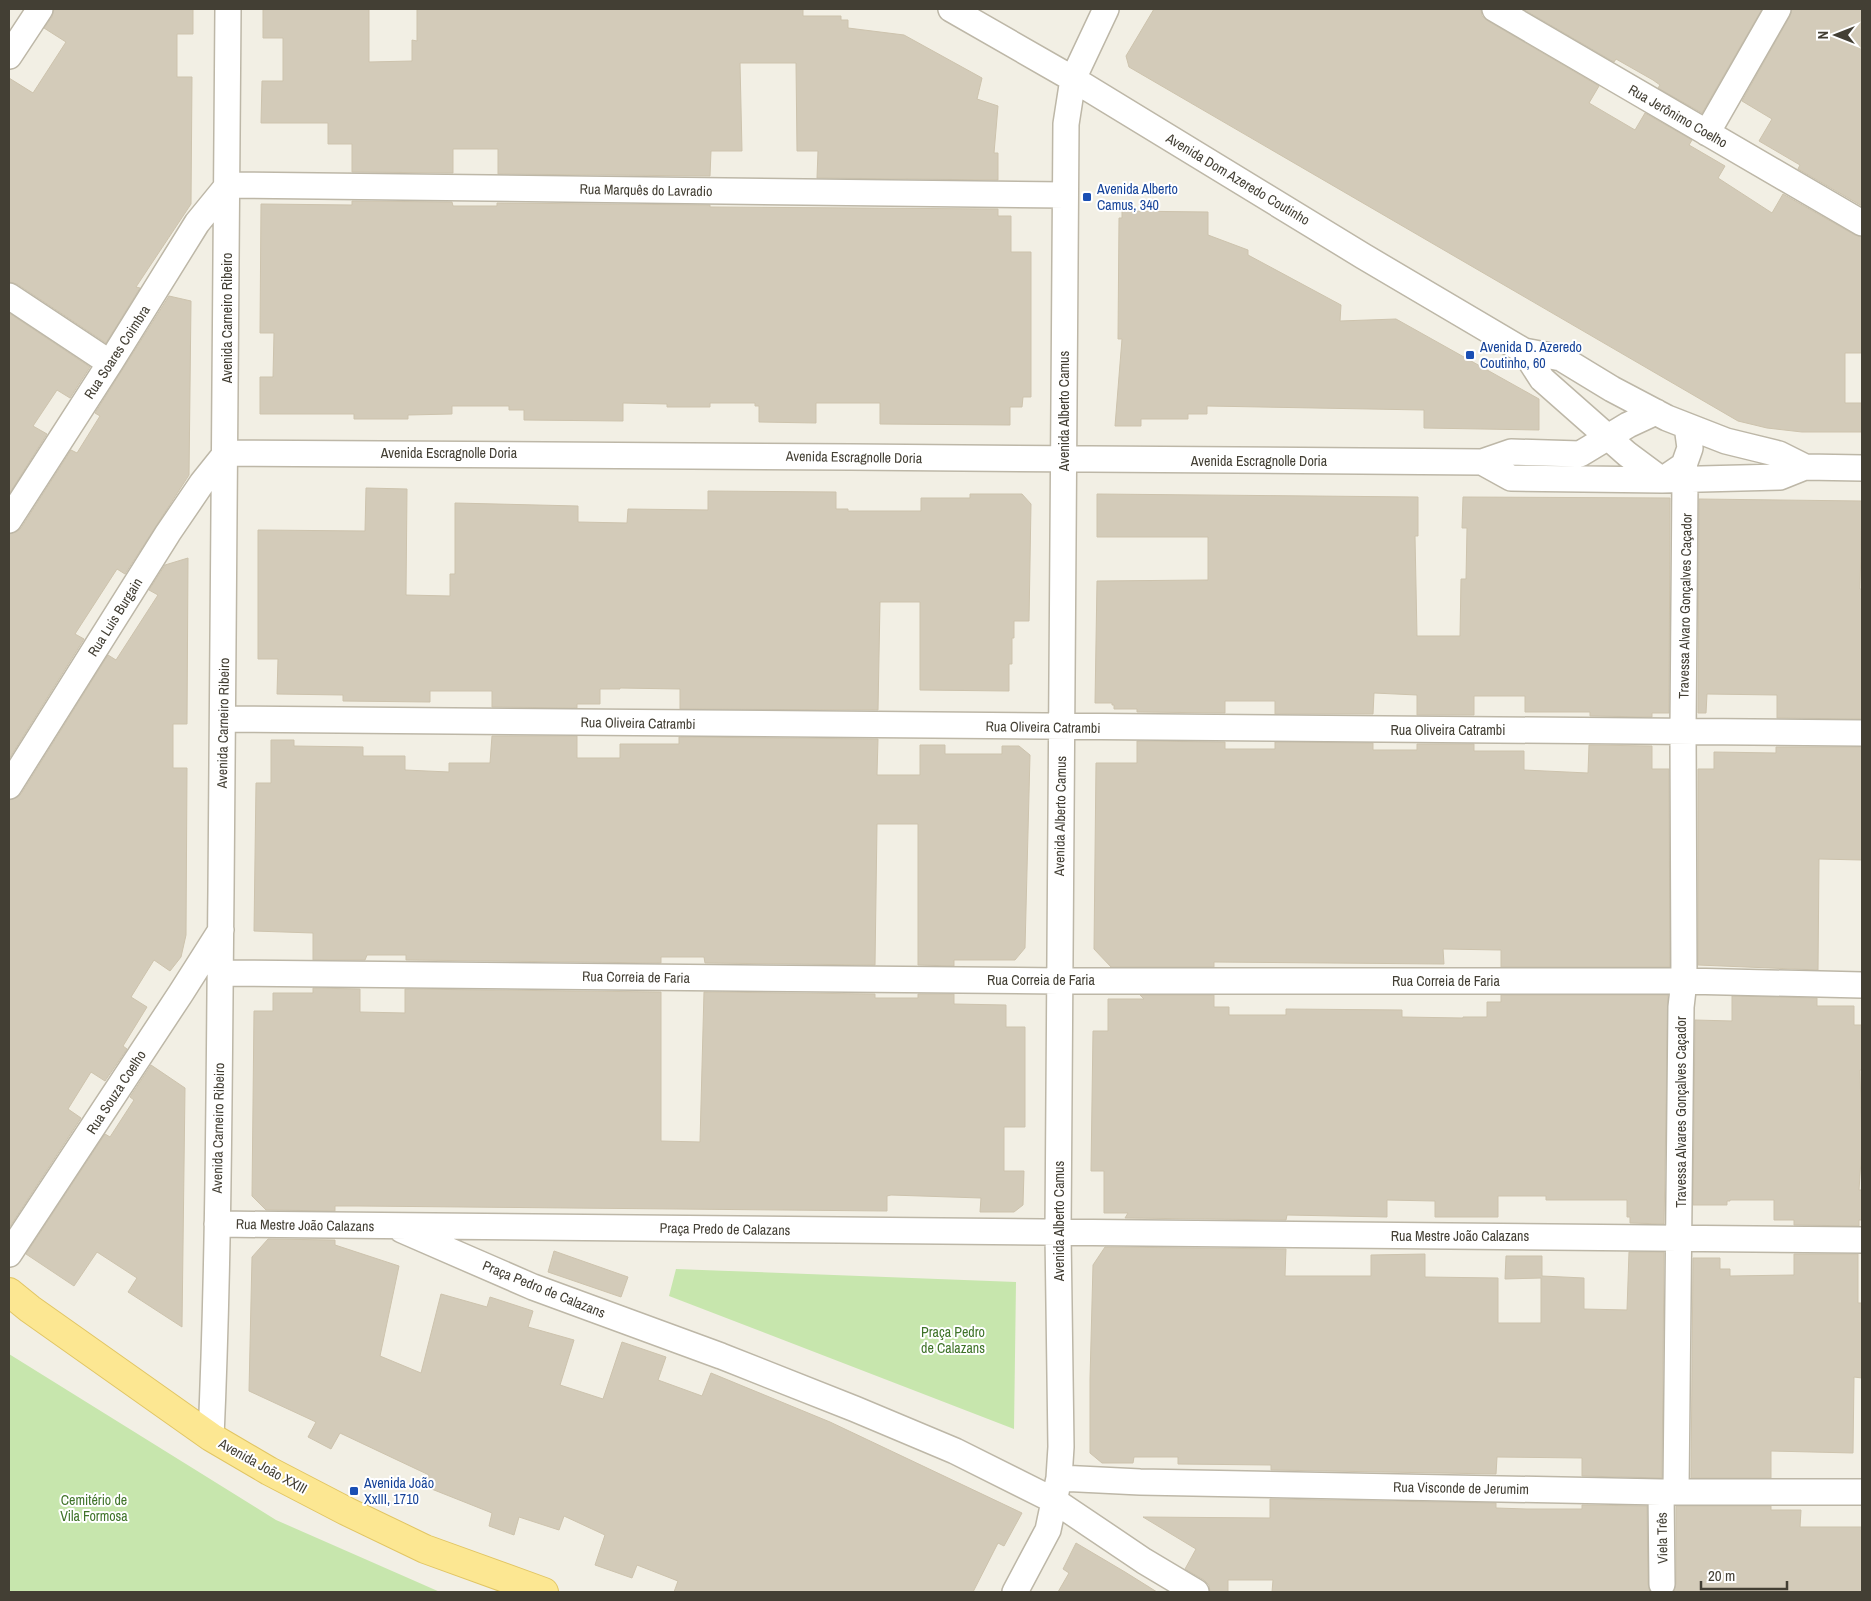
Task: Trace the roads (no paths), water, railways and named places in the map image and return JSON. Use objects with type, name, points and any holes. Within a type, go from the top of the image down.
[{"type":"main road","name":"Avenida João XXIII","points":[[9,1292],[30,1309],[211,1437],[269,1471],[346,1511],[416,1544],[544,1592]]},
{"type":"street","points":[[9,56],[40,9]]},
{"type":"street","name":"Avenida Carneiro Ribeiro","points":[[211,1437],[216,1350],[221,930],[228,9]]},
{"type":"street","name":"Avenida Dom Azeredo Coutinho","points":[[951,9],[1073,79],[1363,256],[1524,350],[1561,358],[1612,389],[1656,412]]},
{"type":"street","name":"Avenida Alberto Camus","points":[[1015,1592],[1048,1530],[1057,1490],[1061,1447],[1058,1233],[1066,124],[1073,79],[1106,9]]},
{"type":"street","name":"Rua Jerônimo Coelho","points":[[1495,9],[1862,223]]},
{"type":"street","points":[[1707,133],[1778,9]]},
{"type":"street","name":"Rua Marquês do Lavradio","points":[[228,185],[1065,195]]},
{"type":"street","name":"Rua Soares Coimbra","points":[[9,520],[197,223],[228,185]]},
{"type":"street","points":[[9,296],[110,363]]},
{"type":"street","name":"Avenida Dom Azeredo Coutinho","points":[[1524,350],[1542,379],[1608,438]]},
{"type":"street","name":"Avenida Escragnolle Doria","points":[[226,453],[602,454],[1064,460],[1482,462],[1511,452],[1580,454],[1628,425],[1656,412],[1726,441],[1779,454],[1805,467]]},
{"type":"street","points":[[1608,438],[1674,480],[1684,465],[1690,448],[1687,426]]},
{"type":"street","name":"Rua Luis Burgain","points":[[9,786],[168,533],[202,483],[226,453]]},
{"type":"street","name":"Avenida Escragnolle Doria","points":[[1482,462],[1511,478],[1674,480],[1780,477],[1805,467],[1862,468]]},
{"type":"street","name":"Travessa Alvaro Gonçalves Caçador","points":[[1674,480],[1683,732]]},
{"type":"street","name":"Rua Oliveira Catrambi","points":[[223,719],[1862,733]]},
{"type":"street","name":"Travessa Alvares Gonçalves Caçador","points":[[1669,1492],[1680,1237],[1682,1008],[1684,981],[1683,732]]},
{"type":"street","name":"Rua Souza Coelho","points":[[9,1254],[181,994],[221,930]]},
{"type":"street","name":"Rua Correia de Faria","points":[[220,973],[1059,981],[1684,981],[1862,985]]},
{"type":"street","name":"Rua Mestre João Calazans","points":[[217,1224],[392,1226]]},
{"type":"street","name":"Praça Predo de Calazans","points":[[392,1226],[1058,1233]]},
{"type":"street","name":"Praça Pedro de Calazans","points":[[392,1226],[533,1287],[721,1356],[955,1451],[1057,1490],[1144,1561],[1196,1592]]},
{"type":"street","name":"Rua Mestre João Calazans","points":[[1058,1233],[1862,1240]]},
{"type":"street","name":"Rua Visconde de Jerumim","points":[[1057,1490],[1150,1482],[1669,1492],[1862,1492]]},
{"type":"street","name":"Viela Três","points":[[1662,1584],[1669,1492]]},
{"type":"place","name":"Avenida Alberto Camus, 340","points":[[1087,197]]},
{"type":"place","name":"Avenida D. Azeredo Coutinho, 60","points":[[1470,355]]},
{"type":"place","name":"Avenida João XxIII, 1710","points":[[354,1491]]},
{"type":"park label","name":"Cemitério de Vila Formosa","points":[[94,1508]]}]
